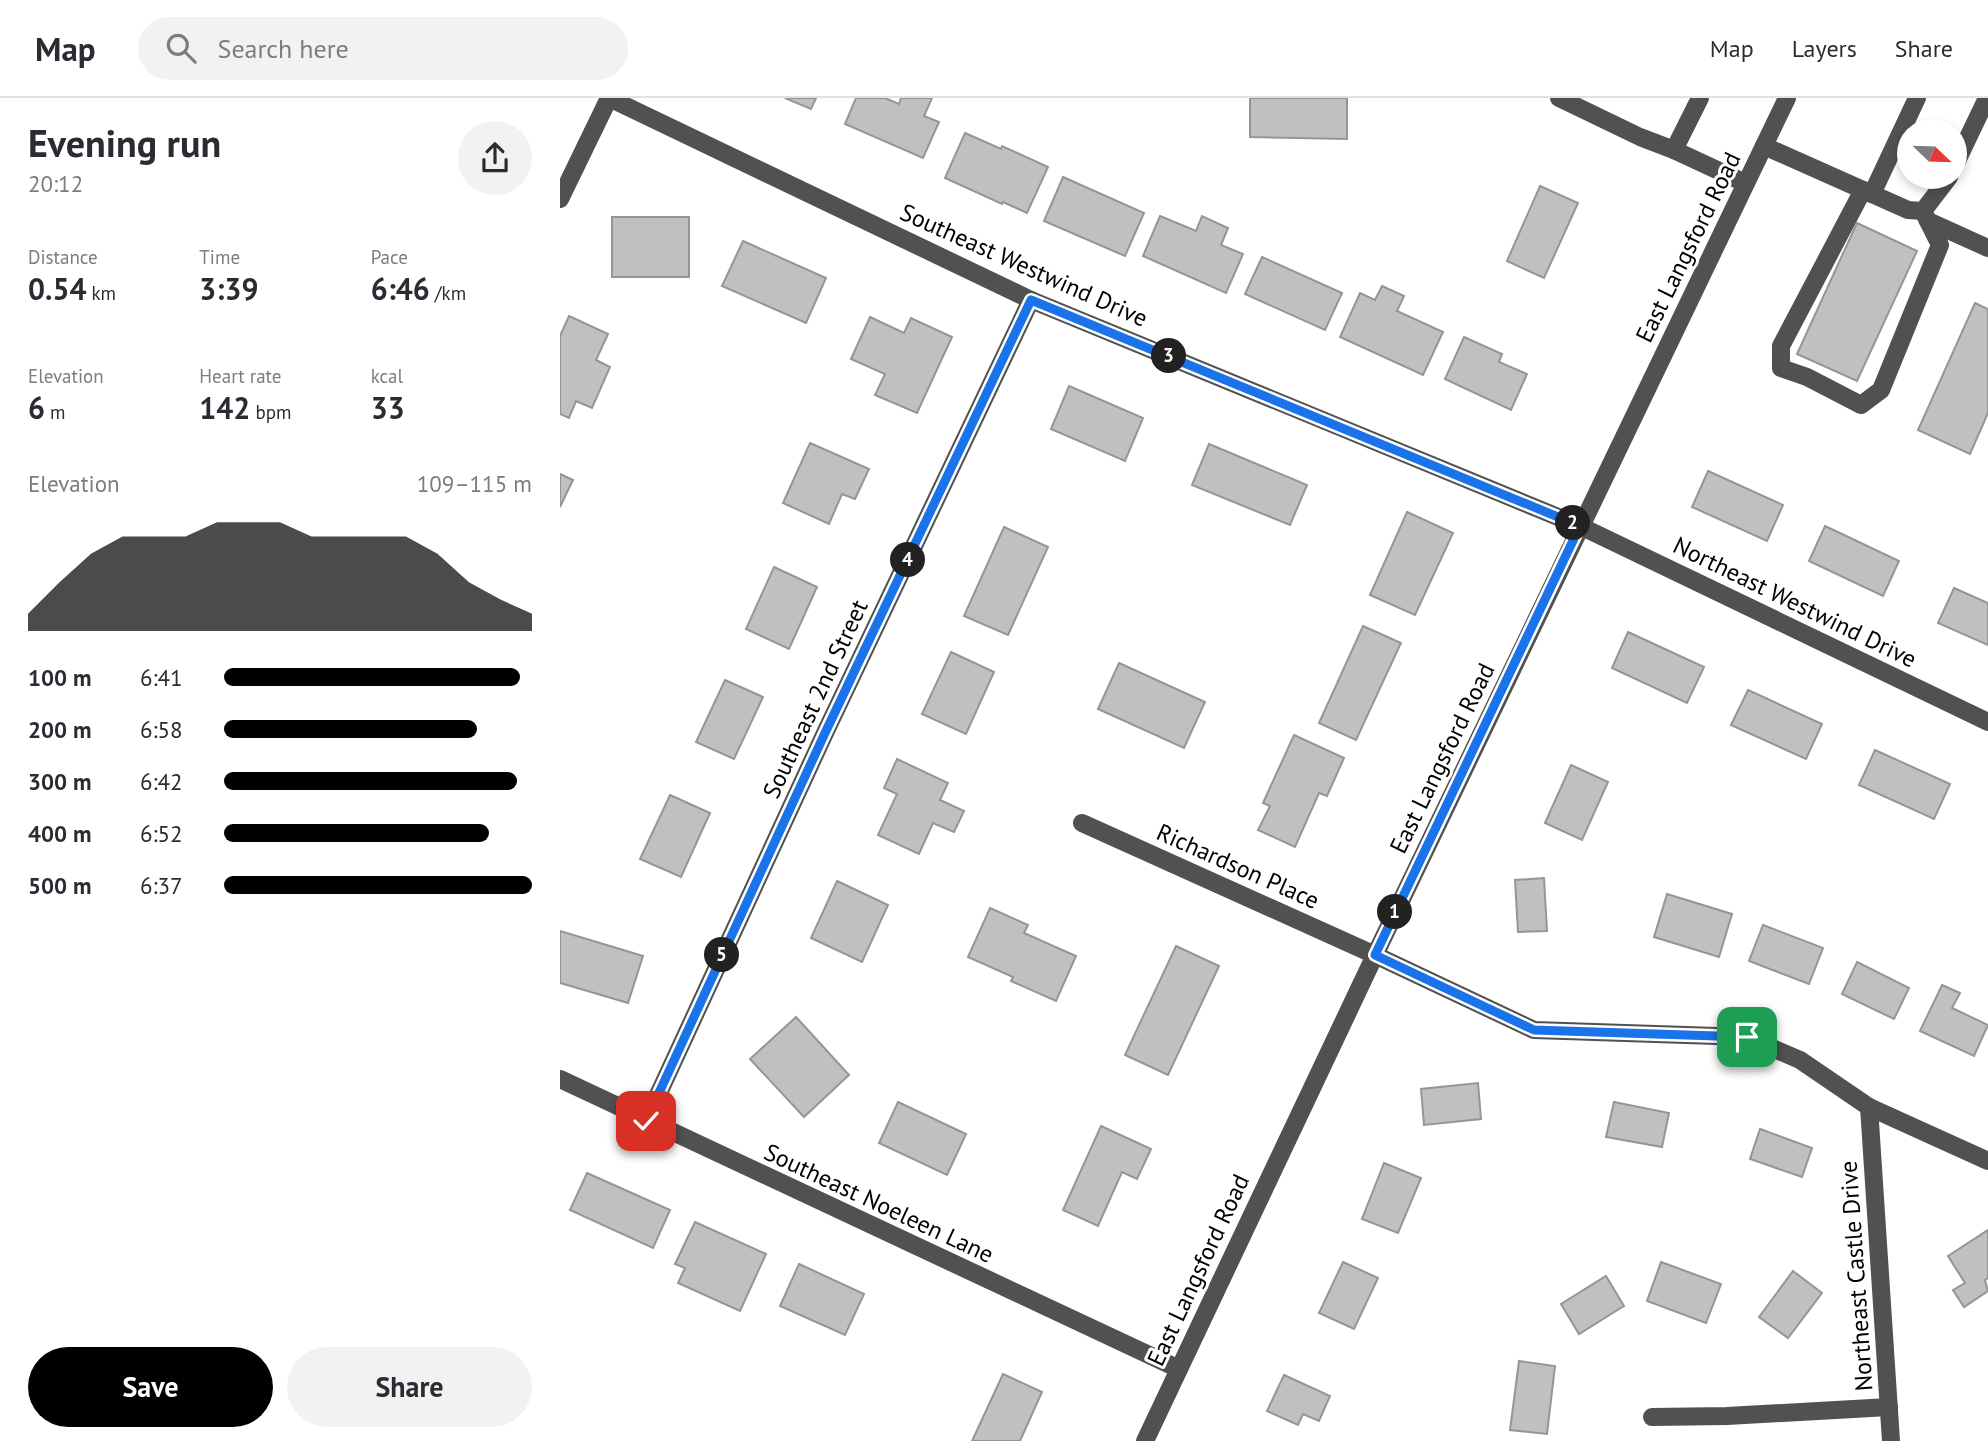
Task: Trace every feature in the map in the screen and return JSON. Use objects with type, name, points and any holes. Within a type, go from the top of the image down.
[{"type":"street","points":[[560,200],[609,98]]},
{"type":"street","name":"Southeast Westwind Drive","points":[[609,98],[1031,300],[1580,526]]},
{"type":"street","points":[[1559,98],[1745,183]]},
{"type":"street","points":[[1674,150],[1700,98]]},
{"type":"street","name":"East Langsford Road","points":[[1145,1441],[1580,526],[1787,98]]},
{"type":"street","points":[[1917,98],[1868,192],[1781,346],[1781,368],[1807,377],[1861,405],[1881,390],[1940,245],[1926,216]]},
{"type":"street","points":[[1967,140],[1987,98]]},
{"type":"street","points":[[1764,146],[1908,211],[1926,216],[1988,248]]},
{"type":"street","points":[[1926,216],[1942,189]]},
{"type":"street","name":"Southeast 2nd Street","points":[[646,1121],[825,733],[1031,300]]},
{"type":"street","name":"Northeast Westwind Drive","points":[[1580,526],[1988,722]]},
{"type":"street","name":"Richardson Place","points":[[1082,823],[1534,1030],[1747,1037],[1800,1060],[1869,1107],[1988,1161]]},
{"type":"street","name":"Southeast Noeleen Lane","points":[[560,1079],[1178,1369]]},
{"type":"street","name":"Northeast Castle Drive","points":[[1869,1107],[1891,1441]]},
{"type":"street","points":[[1652,1417],[1727,1416],[1889,1407]]},
{"type":"building","points":[[785,98],[816,98],[811,109]]},
{"type":"building","points":[[856,98],[885,98],[899,104],[901,98],[932,98],[924,116],[939,122],[923,158],[845,124]]},
{"type":"building","points":[[1250,98],[1347,98],[1347,139],[1250,137]]},
{"type":"building","points":[[965,133],[1048,167],[1027,213],[945,178]]},
{"type":"building","points":[[1063,177],[1144,213],[1125,256],[1044,221]]},
{"type":"building","points":[[1540,186],[1578,203],[1544,278],[1507,261]]},
{"type":"building","points":[[1160,216],[1196,231],[1202,216],[1228,228],[1221,245],[1243,254],[1226,293],[1143,256]]},
{"type":"building","points":[[612,217],[689,217],[689,277],[612,277]]},
{"type":"building","points":[[1857,223],[1917,251],[1857,381],[1797,354]]},
{"type":"building","points":[[743,241],[826,278],[806,323],[722,286]]},
{"type":"building","points":[[1262,257],[1342,293],[1325,330],[1245,294]]},
{"type":"building","points":[[1382,286],[1404,296],[1397,311],[1443,332],[1423,375],[1340,337],[1360,293],[1375,300]]},
{"type":"building","points":[[1975,303],[1988,309],[1988,413],[1970,454],[1918,430]]},
{"type":"building","points":[[569,316],[608,334],[596,360],[610,367],[592,408],[576,401],[569,418],[560,414],[560,336]]},
{"type":"building","points":[[870,317],[904,333],[911,318],[952,337],[917,413],[875,395],[885,374],[851,359]]},
{"type":"building","points":[[1464,337],[1502,354],[1499,362],[1527,374],[1511,410],[1445,379]]},
{"type":"building","points":[[1069,386],[1143,418],[1125,461],[1051,429]]},
{"type":"building","points":[[810,443],[869,469],[855,499],[842,494],[829,524],[783,503]]},
{"type":"building","points":[[1209,444],[1307,485],[1290,525],[1192,485]]},
{"type":"building","points":[[1708,471],[1783,505],[1767,541],[1692,507]]},
{"type":"building","points":[[560,474],[573,480],[560,507]]},
{"type":"building","points":[[1407,512],[1453,533],[1415,615],[1370,595]]},
{"type":"building","points":[[1825,526],[1899,561],[1883,596],[1809,561]]},
{"type":"building","points":[[1004,527],[1048,547],[1008,635],[964,616]]},
{"type":"building","points":[[774,567],[817,587],[789,649],[746,629]]},
{"type":"building","points":[[1954,588],[1988,603],[1988,645],[1938,623]]},
{"type":"building","points":[[1363,626],[1401,643],[1356,740],[1319,723]]},
{"type":"building","points":[[1628,632],[1704,667],[1687,703],[1612,668]]},
{"type":"building","points":[[951,652],[994,672],[966,734],[922,714]]},
{"type":"building","points":[[1119,663],[1205,702],[1184,748],[1098,709]]},
{"type":"building","points":[[725,680],[763,697],[734,759],[696,742]]},
{"type":"building","points":[[1748,690],[1822,724],[1806,759],[1731,725]]},
{"type":"building","points":[[1294,735],[1344,758],[1327,796],[1319,793],[1295,847],[1258,830],[1270,806],[1263,803]]},
{"type":"building","points":[[1875,750],[1950,784],[1934,819],[1859,785]]},
{"type":"building","points":[[897,759],[948,783],[940,800],[964,811],[954,832],[933,823],[919,854],[878,835],[897,794],[884,788]]},
{"type":"building","points":[[1571,765],[1608,782],[1582,840],[1545,823]]},
{"type":"building","points":[[670,795],[710,813],[681,877],[640,859]]},
{"type":"building","points":[[1544,878],[1547,931],[1518,932],[1515,880]]},
{"type":"building","points":[[837,881],[888,905],[862,962],[811,938]]},
{"type":"building","points":[[1667,894],[1732,914],[1719,957],[1654,937]]},
{"type":"building","points":[[990,908],[1028,925],[1024,933],[1076,956],[1056,1001],[1011,981],[1013,977],[968,957]]},
{"type":"building","points":[[1763,925],[1823,948],[1809,984],[1749,961]]},
{"type":"building","points":[[560,931],[643,956],[628,1003],[560,983]]},
{"type":"building","points":[[1176,946],[1219,966],[1168,1075],[1125,1055]]},
{"type":"building","points":[[1857,962],[1909,988],[1894,1019],[1842,994]]},
{"type":"building","points":[[1942,985],[1960,993],[1952,1008],[1988,1025],[1974,1056],[1920,1031]]},
{"type":"building","points":[[796,1017],[849,1075],[804,1117],[750,1059]]},
{"type":"building","points":[[1478,1083],[1481,1119],[1424,1125],[1421,1089]]},
{"type":"building","points":[[898,1102],[966,1134],[947,1175],[879,1143]]},
{"type":"building","points":[[1614,1102],[1669,1113],[1662,1147],[1606,1137]]},
{"type":"building","points":[[1101,1126],[1151,1149],[1137,1179],[1122,1172],[1098,1226],[1063,1210]]},
{"type":"building","points":[[1760,1129],[1812,1148],[1802,1177],[1750,1159]]},
{"type":"building","points":[[1384,1163],[1421,1178],[1398,1233],[1362,1219]]},
{"type":"building","points":[[587,1173],[670,1210],[653,1248],[570,1210]]},
{"type":"building","points":[[695,1222],[766,1254],[740,1311],[678,1283],[685,1268],[675,1264]]},
{"type":"building","points":[[1988,1230],[1988,1278],[1985,1280],[1988,1291],[1964,1307],[1953,1290],[1965,1283],[1948,1256]]},
{"type":"building","points":[[1343,1262],[1378,1278],[1354,1329],[1319,1313]]},
{"type":"building","points":[[1661,1262],[1721,1284],[1706,1323],[1647,1301]]},
{"type":"building","points":[[799,1264],[864,1294],[845,1335],[780,1306]]},
{"type":"building","points":[[1793,1271],[1822,1293],[1788,1338],[1759,1317]]},
{"type":"building","points":[[1606,1276],[1624,1306],[1579,1334],[1561,1304]]},
{"type":"building","points":[[1519,1361],[1555,1366],[1547,1434],[1510,1430]]},
{"type":"building","points":[[1003,1374],[1042,1392],[1020,1441],[972,1441]]},
{"type":"building","points":[[1284,1375],[1330,1396],[1319,1421],[1303,1414],[1298,1425],[1267,1411]]},
{"type":"route","points":[[646,1121],[825,733],[1031,300],[1580,526],[1375,955],[1534,1030],[1747,1037]]}]
